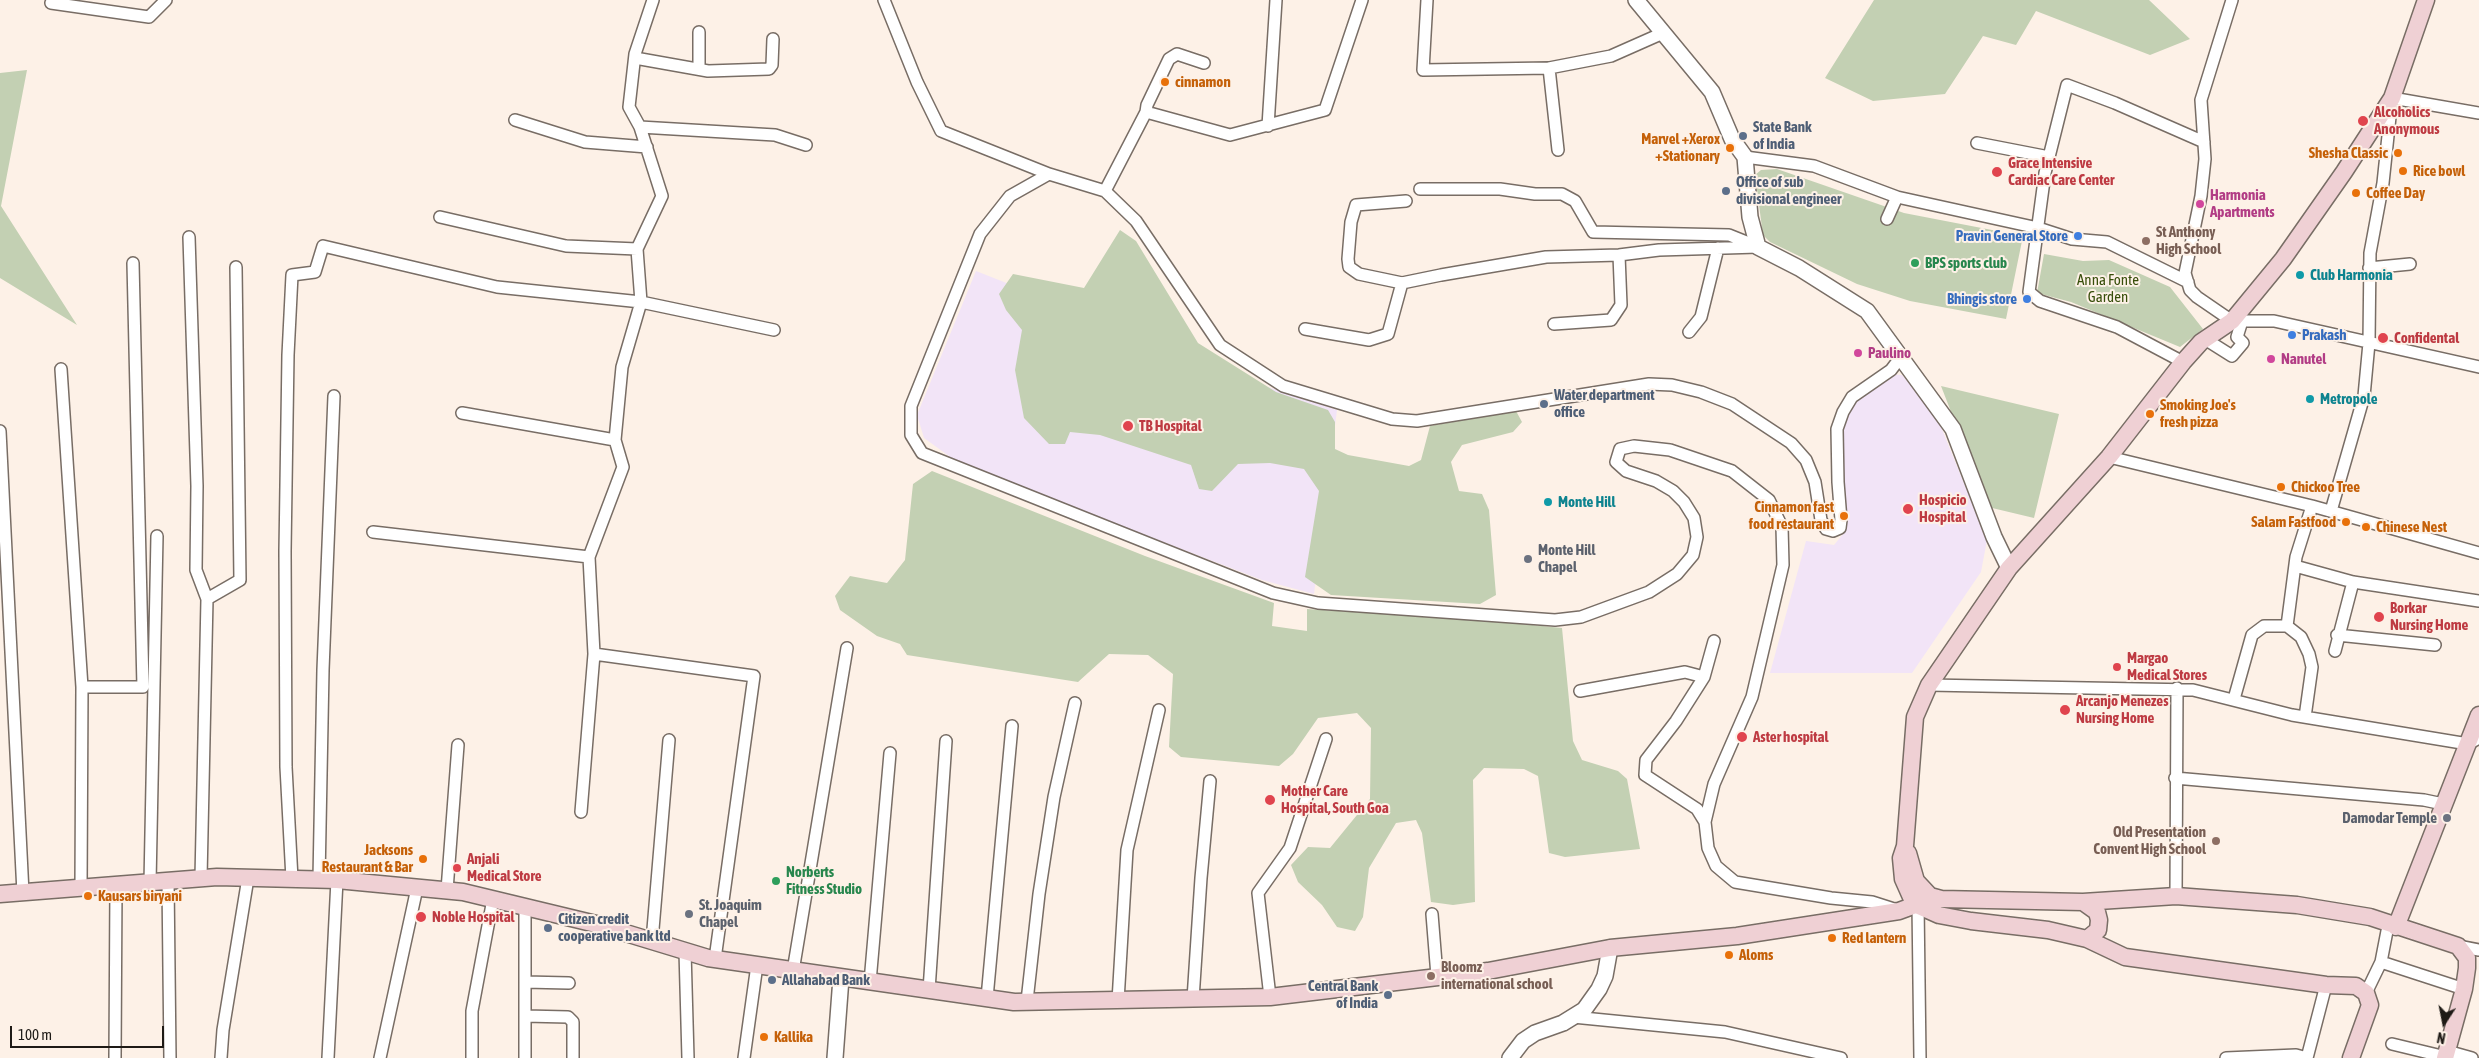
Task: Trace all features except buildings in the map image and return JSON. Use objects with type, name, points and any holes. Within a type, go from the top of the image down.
[{"type":"main road","points":[[2351,1058],[2370,1005],[2366,993],[2356,986],[2326,986],[2125,957],[2087,939],[2048,930],[1971,921],[1939,915],[1918,904],[1911,897],[1903,879],[1901,858],[1905,846],[1915,717],[1929,685],[2009,568],[2108,457],[2183,362],[2205,339],[2237,321],[2283,258],[2344,172],[2392,98],[2426,0]]},
{"type":"main road","points":[[2391,929],[2443,804],[2474,741],[2479,715]]},
{"type":"main road","points":[[1905,846],[1911,859],[1916,881],[1930,896],[1941,899],[2083,902],[2176,896],[2297,906],[2370,917],[2391,929],[2458,946],[2466,958],[2464,989],[2446,1055]]},
{"type":"main road","points":[[0,894],[201,878],[319,879],[446,890],[493,899],[596,924],[715,959],[987,998],[1027,1001],[1270,997],[1488,971],[1610,948],[1737,936],[1899,911],[1918,904]]},
{"type":"main road","points":[[2083,902],[2097,912],[2099,920],[2098,930],[2087,939]]},
{"type":"street","points":[[51,3],[149,17],[166,0]]},
{"type":"street","points":[[581,812],[594,654],[589,557],[623,467],[615,440],[622,367],[641,302],[637,249],[662,196],[640,127],[629,107],[635,58],[653,0]]},
{"type":"street","points":[[884,0],[917,82],[941,131],[1049,174],[1105,191],[1136,221],[1220,345],[1282,386],[1392,419],[1417,421],[1649,384],[1672,385],[1701,392],[1732,404],[1791,443],[1806,460],[1815,482],[1821,520],[1826,529],[1833,531],[1840,528],[1842,520],[1838,482],[1837,429],[1843,412],[1852,397],[1890,370],[1900,358]]},
{"type":"street","points":[[1268,126],[1276,0]]},
{"type":"street","points":[[1146,112],[1230,135],[1324,110],[1362,0]]},
{"type":"street","points":[[1427,0],[1422,70],[1549,68],[1611,56],[1663,33]]},
{"type":"street","points":[[1636,0],[1712,92],[1732,139],[1745,157],[1750,217],[1758,247]]},
{"type":"street","points":[[2232,0],[2201,100],[2205,159],[2201,196],[2185,274],[2190,290],[2197,297],[2237,321],[2274,321],[2479,367]]},
{"type":"street","points":[[699,32],[699,69]]},
{"type":"street","points":[[635,58],[699,69],[769,69],[772,65],[772,39]]},
{"type":"street","points":[[1105,191],[1146,112],[1147,105],[1170,58],[1177,54],[1204,63]]},
{"type":"street","points":[[1549,68],[1558,150]]},
{"type":"street","points":[[2183,362],[2117,327],[2040,301],[2029,292],[2049,157],[2067,85],[2115,103],[2204,142]]},
{"type":"street","points":[[2331,511],[2364,396],[2369,343],[2370,252],[2383,183],[2392,98],[2479,113]]},
{"type":"street","points":[[515,120],[585,142],[647,146]]},
{"type":"street","points":[[640,127],[775,135],[806,145]]},
{"type":"street","points":[[1977,143],[2049,157]]},
{"type":"street","points":[[1745,157],[1814,166],[1897,197],[2038,228],[2072,239],[2107,242],[2188,282]]},
{"type":"street","points":[[1049,174],[1010,196],[980,234],[911,406],[911,435],[922,453],[1273,593],[1318,603],[1555,620],[1581,617],[1649,592],[1677,574],[1693,555],[1697,537],[1694,518],[1684,502],[1673,491],[1656,481],[1626,470],[1616,462],[1620,449],[1634,446],[1670,450],[1732,471],[1769,500],[1782,527],[1783,565],[1752,697],[1714,784],[1705,822],[1708,848],[1716,866],[1735,882],[1831,898],[1872,902],[1899,911]]},
{"type":"street","points":[[1420,189],[1500,188],[1535,194],[1562,194],[1576,201],[1593,232],[1729,235],[1758,247],[1799,268],[1867,311],[1953,429],[1994,537],[2009,568]]},
{"type":"street","points":[[1887,219],[1897,197]]},
{"type":"street","points":[[1406,201],[1356,204],[1352,222],[1348,259],[1349,267],[1359,274],[1402,284],[1546,257],[1619,255],[1659,250],[1758,247]]},
{"type":"street","points":[[440,216],[566,246],[637,249]]},
{"type":"street","points":[[189,238],[197,486],[196,570],[207,599],[201,878]]},
{"type":"street","points":[[292,879],[286,767],[285,551],[288,365],[292,275],[315,272],[323,246],[497,287],[641,302],[774,330]]},
{"type":"street","points":[[1689,332],[1695,328],[1701,317],[1718,248]]},
{"type":"street","points":[[1554,324],[1611,320],[1621,305],[1619,255]]},
{"type":"street","points":[[82,687],[143,688],[133,263]]},
{"type":"street","points":[[2369,268],[2410,264]]},
{"type":"street","points":[[207,599],[240,580],[236,267]]},
{"type":"street","points":[[1305,329],[1369,340],[1388,334],[1402,284]]},
{"type":"street","points":[[2205,339],[2232,356],[2243,343],[2237,337],[2237,321]]},
{"type":"street","points":[[61,369],[82,687],[81,888]]},
{"type":"street","points":[[319,879],[323,660],[334,396]]},
{"type":"street","points":[[462,413],[615,440]]},
{"type":"street","points":[[0,431],[23,893]]},
{"type":"street","points":[[2108,457],[2312,506],[2479,553]]},
{"type":"street","points":[[2286,626],[2295,566],[2312,506]]},
{"type":"street","points":[[373,532],[589,557]]},
{"type":"street","points":[[150,882],[157,536]]},
{"type":"street","points":[[2295,566],[2352,582],[2479,601]]},
{"type":"street","points":[[2335,651],[2337,635],[2352,582]]},
{"type":"street","points":[[2234,698],[2252,635],[2264,626],[2286,626],[2301,636],[2309,654],[2312,679],[2305,717]]},
{"type":"street","points":[[2337,635],[2435,646]]},
{"type":"street","points":[[1705,822],[1697,810],[1645,774],[1646,760],[1676,721],[1704,677],[1714,641]]},
{"type":"street","points":[[793,971],[847,648]]},
{"type":"street","points":[[594,654],[754,676],[715,959]]},
{"type":"street","points":[[1580,691],[1685,672],[1704,677]]},
{"type":"street","points":[[1929,685],[2177,688],[2234,698],[2305,717],[2474,741]]},
{"type":"street","points":[[2176,896],[2175,778],[2177,688]]},
{"type":"street","points":[[1027,1001],[1039,894],[1054,797],[1075,703]]},
{"type":"street","points":[[1118,1001],[1127,850],[1160,710]]},
{"type":"street","points":[[987,998],[1012,726]]},
{"type":"street","points":[[1270,997],[1258,893],[1290,848],[1326,738]]},
{"type":"street","points":[[652,941],[669,740]]},
{"type":"street","points":[[929,990],[946,741]]},
{"type":"street","points":[[446,890],[458,745]]},
{"type":"street","points":[[870,982],[890,753]]},
{"type":"street","points":[[2175,778],[2424,800],[2443,804]]},
{"type":"street","points":[[1194,999],[1200,886],[1210,781]]},
{"type":"street","points":[[221,1058],[223,1030],[248,878]]},
{"type":"street","points":[[328,1058],[337,880]]},
{"type":"street","points":[[168,881],[170,1058]]},
{"type":"street","points":[[115,1058],[116,885]]},
{"type":"street","points":[[380,1058],[417,888]]},
{"type":"street","points":[[472,1058],[472,1011],[493,899]]},
{"type":"street","points":[[1918,904],[1920,1058]]},
{"type":"street","points":[[525,907],[526,1058]]},
{"type":"street","points":[[1432,914],[1437,976]]},
{"type":"street","points":[[2366,993],[2381,962],[2391,929]]},
{"type":"street","points":[[2458,946],[2479,950]]},
{"type":"street","points":[[1510,1058],[1523,1041],[1543,1029],[1573,1017],[1584,1010],[1599,990],[1605,976],[1610,948]]},
{"type":"street","points":[[686,951],[688,1058]]},
{"type":"street","points":[[2381,962],[2464,989]]},
{"type":"street","points":[[744,1058],[757,965]]},
{"type":"street","points":[[835,1058],[841,978]]},
{"type":"street","points":[[525,982],[569,983]]},
{"type":"street","points":[[2226,1058],[2296,1055],[2307,1058],[2326,986]]},
{"type":"street","points":[[525,1016],[568,1017],[573,1022],[573,1058]]},
{"type":"street","points":[[1573,1017],[1725,1032],[1841,1058]]},
{"type":"street","points":[[2392,1044],[2446,1055],[2472,1058]]},
{"type":"shaded area","name":"TB Hospital","points":[[976,271],[1088,315],[1196,363],[1337,410],[1314,594],[1262,580],[960,464],[924,438],[917,415]]},
{"type":"shaded area","name":"Hospicio Hospital","points":[[1885,374],[1902,375],[1935,412],[1987,540],[1981,572],[1912,673],[1770,673],[1806,541],[1834,545],[1843,534],[1837,433],[1852,399]]},
{"type":"green space","points":[[1874,0],[2149,0],[2190,39],[2150,55],[2036,11],[2016,45],[1983,36],[1945,94],[1873,101],[1825,78]]},
{"type":"green space","points":[[27,70],[1,206],[77,325],[0,278],[0,73]]},
{"type":"green space","name":"BPS sports club","points":[[1777,169],[1904,213],[2023,236],[2006,319],[1910,301],[1857,284],[1770,242],[1763,235],[1755,175],[1761,170]]},
{"type":"green space","points":[[1120,230],[1136,241],[1198,343],[1276,392],[1328,410],[1335,422],[1335,449],[1348,455],[1409,466],[1421,460],[1430,426],[1516,411],[1522,422],[1513,432],[1462,445],[1451,462],[1459,491],[1482,494],[1489,510],[1496,595],[1480,604],[1331,595],[1305,577],[1319,491],[1304,469],[1270,463],[1238,464],[1212,491],[1199,489],[1191,465],[1100,435],[1070,432],[1065,444],[1049,444],[1024,418],[1015,370],[1022,330],[1006,310],[999,294],[1013,274],[1084,288]]},
{"type":"green space","name":"Anna Fonte Garden","points":[[2044,254],[2083,261],[2109,260],[2170,287],[2203,329],[2180,347],[2071,302],[2037,293]]},
{"type":"green space","points":[[1941,386],[2059,414],[2034,518],[1988,507]]},
{"type":"green space","points":[[932,471],[1145,556],[1274,603],[1272,626],[1307,631],[1307,609],[1483,620],[1562,628],[1573,741],[1582,760],[1618,771],[1627,779],[1640,849],[1565,857],[1549,853],[1538,776],[1524,769],[1484,768],[1473,780],[1475,902],[1453,905],[1431,902],[1422,833],[1416,820],[1396,823],[1369,868],[1363,917],[1355,931],[1337,927],[1322,905],[1298,882],[1291,865],[1308,847],[1330,848],[1370,799],[1371,728],[1357,713],[1318,718],[1293,754],[1279,766],[1181,757],[1169,747],[1173,674],[1148,655],[1109,654],[1078,682],[907,655],[900,644],[877,636],[840,610],[835,596],[850,576],[887,583],[905,560],[913,484]]},
{"type":"place","name":"cinnamon","points":[[1165,82]]},
{"type":"place","name":"Alcoholics Anonymous","points":[[2363,121]]},
{"type":"place","name":"State Bank of India","points":[[1743,136]]},
{"type":"place","name":"Marvel +Xerox +Stationary","points":[[1730,148]]},
{"type":"place","name":"Shesha Classic","points":[[2398,153]]},
{"type":"place","name":"Rice bowl","points":[[2403,171]]},
{"type":"place","name":"Grace Intensive Cardiac Care Center","points":[[1997,172]]},
{"type":"place","name":"Office of sub divisional engineer","points":[[1726,191]]},
{"type":"place","name":"Coffee Day","points":[[2356,193]]},
{"type":"place","name":"Harmonia Apartments","points":[[2200,204]]},
{"type":"place","name":"Pravin General Store","points":[[2078,236]]},
{"type":"place","name":"St Anthony High School","points":[[2146,241]]},
{"type":"place","name":"BPS sports club","points":[[1915,263]]},
{"type":"place","name":"Club Harmonia","points":[[2300,275]]},
{"type":"place","name":"Bhingis store","points":[[2027,299]]},
{"type":"place","name":"Prakash","points":[[2292,335]]},
{"type":"place","name":"Confidental","points":[[2383,338]]},
{"type":"place","name":"Paulino","points":[[1858,353]]},
{"type":"place","name":"Nanutel","points":[[2271,359]]},
{"type":"place","name":"Metropole","points":[[2310,399]]},
{"type":"place","name":"Water department office","points":[[1544,404]]},
{"type":"place","name":"Smoking Joe's fresh pizza","points":[[2150,414]]},
{"type":"place","name":"TB Hospital","points":[[1128,426]]},
{"type":"place","name":"Chickoo Tree","points":[[2281,487]]},
{"type":"place","name":"Monte Hill","points":[[1548,502]]},
{"type":"place","name":"Hospicio Hospital","points":[[1908,509]]},
{"type":"place","name":"Cinnamon fast food restaurant","points":[[1844,516]]},
{"type":"place","name":"Salam Fastfood","points":[[2346,522]]},
{"type":"place","name":"Chinese Nest","points":[[2366,527]]},
{"type":"place","name":"Monte Hill Chapel","points":[[1528,559]]},
{"type":"place","name":"Borkar Nursing Home","points":[[2379,617]]},
{"type":"place","name":"Margao Medical Stores","points":[[2117,667]]},
{"type":"place","name":"Arcanjo Menezes Nursing Home","points":[[2065,710]]},
{"type":"place","name":"Aster hospital","points":[[1742,737]]},
{"type":"place","name":"Mother Care Hospital, South Goa","points":[[1270,800]]},
{"type":"place","name":"Damodar Temple","points":[[2447,818]]},
{"type":"place","name":"Old Presentation Convent High School","points":[[2216,841]]},
{"type":"place","name":"Jacksons Restaurant & Bar","points":[[423,859]]},
{"type":"place","name":"Anjali Medical Store","points":[[457,868]]},
{"type":"place","name":"Norberts Fitness Studio","points":[[776,881]]},
{"type":"place","name":"Kausars biryani","points":[[88,896]]},
{"type":"place","name":"St. Joaquim Chapel","points":[[689,914]]},
{"type":"place","name":"Noble Hospital","points":[[421,917]]},
{"type":"place","name":"Citizen credit cooperative bank ltd","points":[[548,928]]},
{"type":"place","name":"Red lantern","points":[[1832,938]]},
{"type":"place","name":"Aloms","points":[[1729,955]]},
{"type":"place","name":"Bloomz international school","points":[[1431,976]]},
{"type":"place","name":"Allahabad Bank","points":[[772,980]]},
{"type":"place","name":"Central Bank of India","points":[[1388,995]]},
{"type":"place","name":"Kallika","points":[[764,1037]]}]
